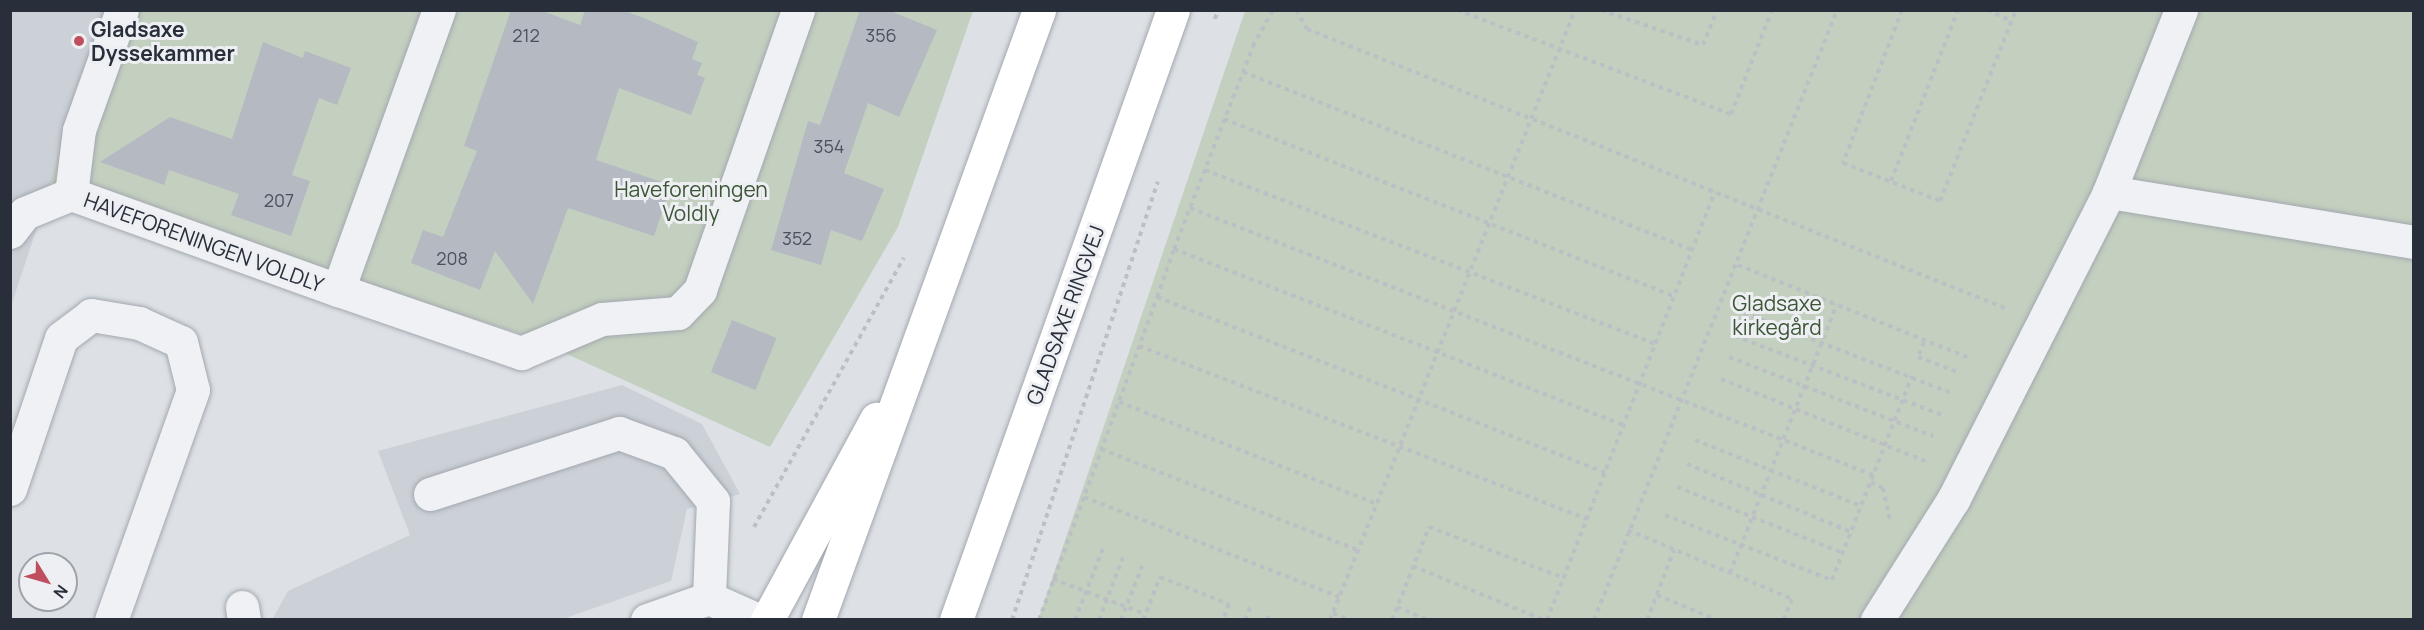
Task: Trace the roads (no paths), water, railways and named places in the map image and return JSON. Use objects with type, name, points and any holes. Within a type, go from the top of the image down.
[{"type":"main road","points":[[818,620],[927,328],[1039,10]]},
{"type":"main road","name":"GLADSAXE RINGVEJ","points":[[956,620],[1173,10]]},
{"type":"main road","points":[[767,620],[927,328]]},
{"type":"lane","name":"HAVEFORENINGEN VOLDLY","points":[[71,194],[79,130],[122,10]]},
{"type":"lane","name":"HAVEFORENINGEN VOLDLY","points":[[338,290],[439,10]]},
{"type":"lane","name":"HAVEFORENINGEN VOLDLY","points":[[10,232],[25,213],[71,194],[338,290],[521,352],[602,319],[678,313],[700,290],[798,10]]},
{"type":"lane","points":[[1877,620],[1953,500],[2109,192],[2181,10]]},
{"type":"lane","points":[[2109,192],[2414,242]]},
{"type":"lane","points":[[10,489],[61,338],[92,315],[139,323],[180,342],[194,390],[111,620]]},
{"type":"lane","points":[[430,494],[619,433],[674,453],[713,501],[709,598]]},
{"type":"lane","points":[[647,620],[709,598],[758,620]]},
{"type":"place","name":"Gladsaxe Dyssekammer","points":[[79,41]]},
{"type":"park label","name":"Haveforeningen Voldly","points":[[691,201]]},
{"type":"park label","name":"Gladsaxe kirkegård","points":[[1777,315]]}]
